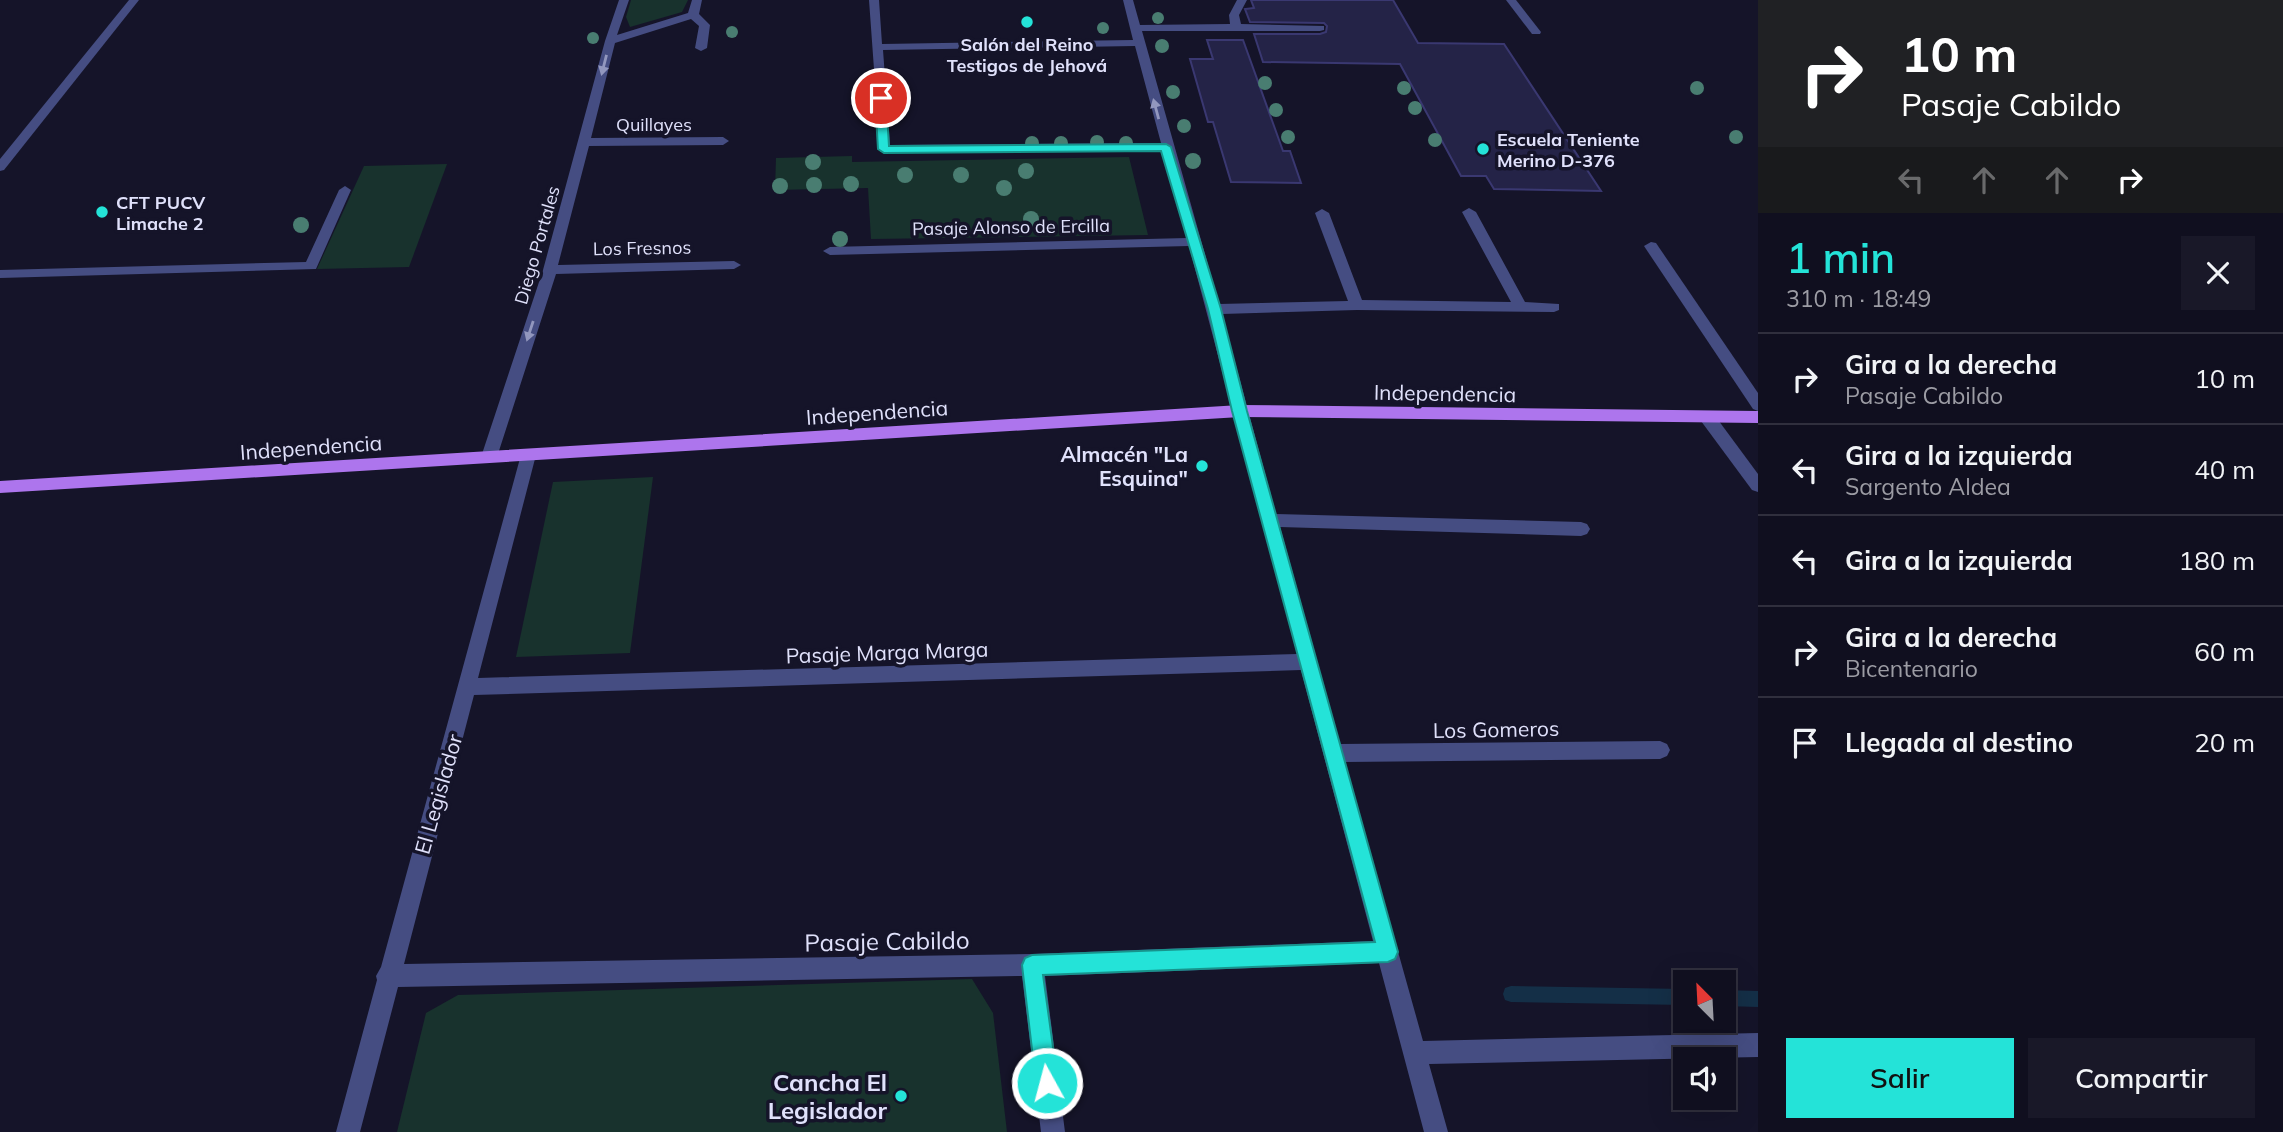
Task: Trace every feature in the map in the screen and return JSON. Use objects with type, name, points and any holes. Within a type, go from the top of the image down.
[{"type":"main road","name":"Independencia","points":[[0,487],[1240,411],[1758,418]]},
{"type":"street","points":[[0,167],[134,0]]},
{"type":"street","name":"Diego Portales","points":[[489,457],[550,270],[610,41],[624,0]]},
{"type":"street","points":[[693,15],[697,0]]},
{"type":"street","points":[[874,0],[884,149],[1166,147]]},
{"type":"street","points":[[1128,0],[1166,147],[1215,309],[1269,520],[1436,1132]]},
{"type":"street","points":[[1237,27],[1234,15],[1242,0]]},
{"type":"street","points":[[1511,0],[1536,32]]},
{"type":"street","points":[[610,41],[693,15]]},
{"type":"street","points":[[693,15],[705,25],[701,48]]},
{"type":"street","points":[[1135,27],[1320,28]]},
{"type":"street","points":[[877,47],[1138,43]]},
{"type":"street","name":"Quillayes","points":[[584,142],[723,141]]},
{"type":"street","points":[[0,274],[311,266],[345,190]]},
{"type":"street","points":[[1469,212],[1520,306]]},
{"type":"street","points":[[1322,214],[1357,306]]},
{"type":"street","name":"Pasaje Alonso de Ercilla","points":[[830,251],[1194,242]]},
{"type":"street","points":[[1651,246],[1758,405]]},
{"type":"street","name":"Los Fresnos","points":[[550,270],[734,265]]},
{"type":"street","points":[[1215,309],[1357,306],[1554,307]]},
{"type":"street","points":[[1707,417],[1758,486]]},
{"type":"street","name":"El Legislador","points":[[348,1132],[387,976],[468,687],[528,455]]},
{"type":"street","points":[[1269,520],[1581,528]]},
{"type":"street","name":"Pasaje Marga Marga","points":[[468,687],[1308,662]]},
{"type":"street","name":"Los Gomeros","points":[[1333,753],[1660,750]]},
{"type":"street","name":"Pasaje Cabildo","points":[[387,976],[1032,965],[1388,952]]},
{"type":"street","points":[[1032,965],[1053,1132]]},
{"type":"street","points":[[1415,1053],[1758,1045]]},
{"type":"green space","points":[[631,0],[688,0],[682,12],[630,27],[626,17]]},
{"type":"green space","points":[[852,156],[852,162],[1129,157],[1148,235],[871,239],[868,188],[775,190],[776,158]]},
{"type":"green space","points":[[447,164],[409,267],[317,269],[364,166]]},
{"type":"green space","points":[[653,477],[630,653],[516,657],[553,482]]},
{"type":"green space","points":[[972,979],[993,1013],[1007,1132],[397,1132],[426,1013],[458,995]]},
{"type":"building","points":[[1251,0],[1393,0],[1418,43],[1504,44],[1601,191],[1494,189],[1486,176],[1461,176],[1400,64],[1263,62],[1254,34],[1320,34],[1326,32],[1327,26],[1324,23],[1250,22],[1245,9],[1254,8]]},
{"type":"building","points":[[1207,40],[1243,40],[1283,151],[1290,151],[1301,183],[1231,182],[1213,122],[1208,122],[1190,59],[1213,59]]},
{"type":"waterway","points":[[1511,994],[1673,997]]},
{"type":"waterway","points":[[1736,998],[1758,999]]},
{"type":"place","name":"Salón del Reino Testigos de Jehová","points":[[1027,22]]},
{"type":"place","name":"Escuela Teniente Merino D-376","points":[[1483,149]]},
{"type":"place","name":"CFT PUCV Limache 2","points":[[102,212]]},
{"type":"place","name":"Almacén \"La Esquina\"","points":[[1202,466]]},
{"type":"place","name":"Cancha El Legislador","points":[[901,1096]]},
{"type":"route","points":[[881,98],[884,149],[1166,147],[1215,309],[1240,411],[1388,952],[1032,965],[1047,1083]]}]
